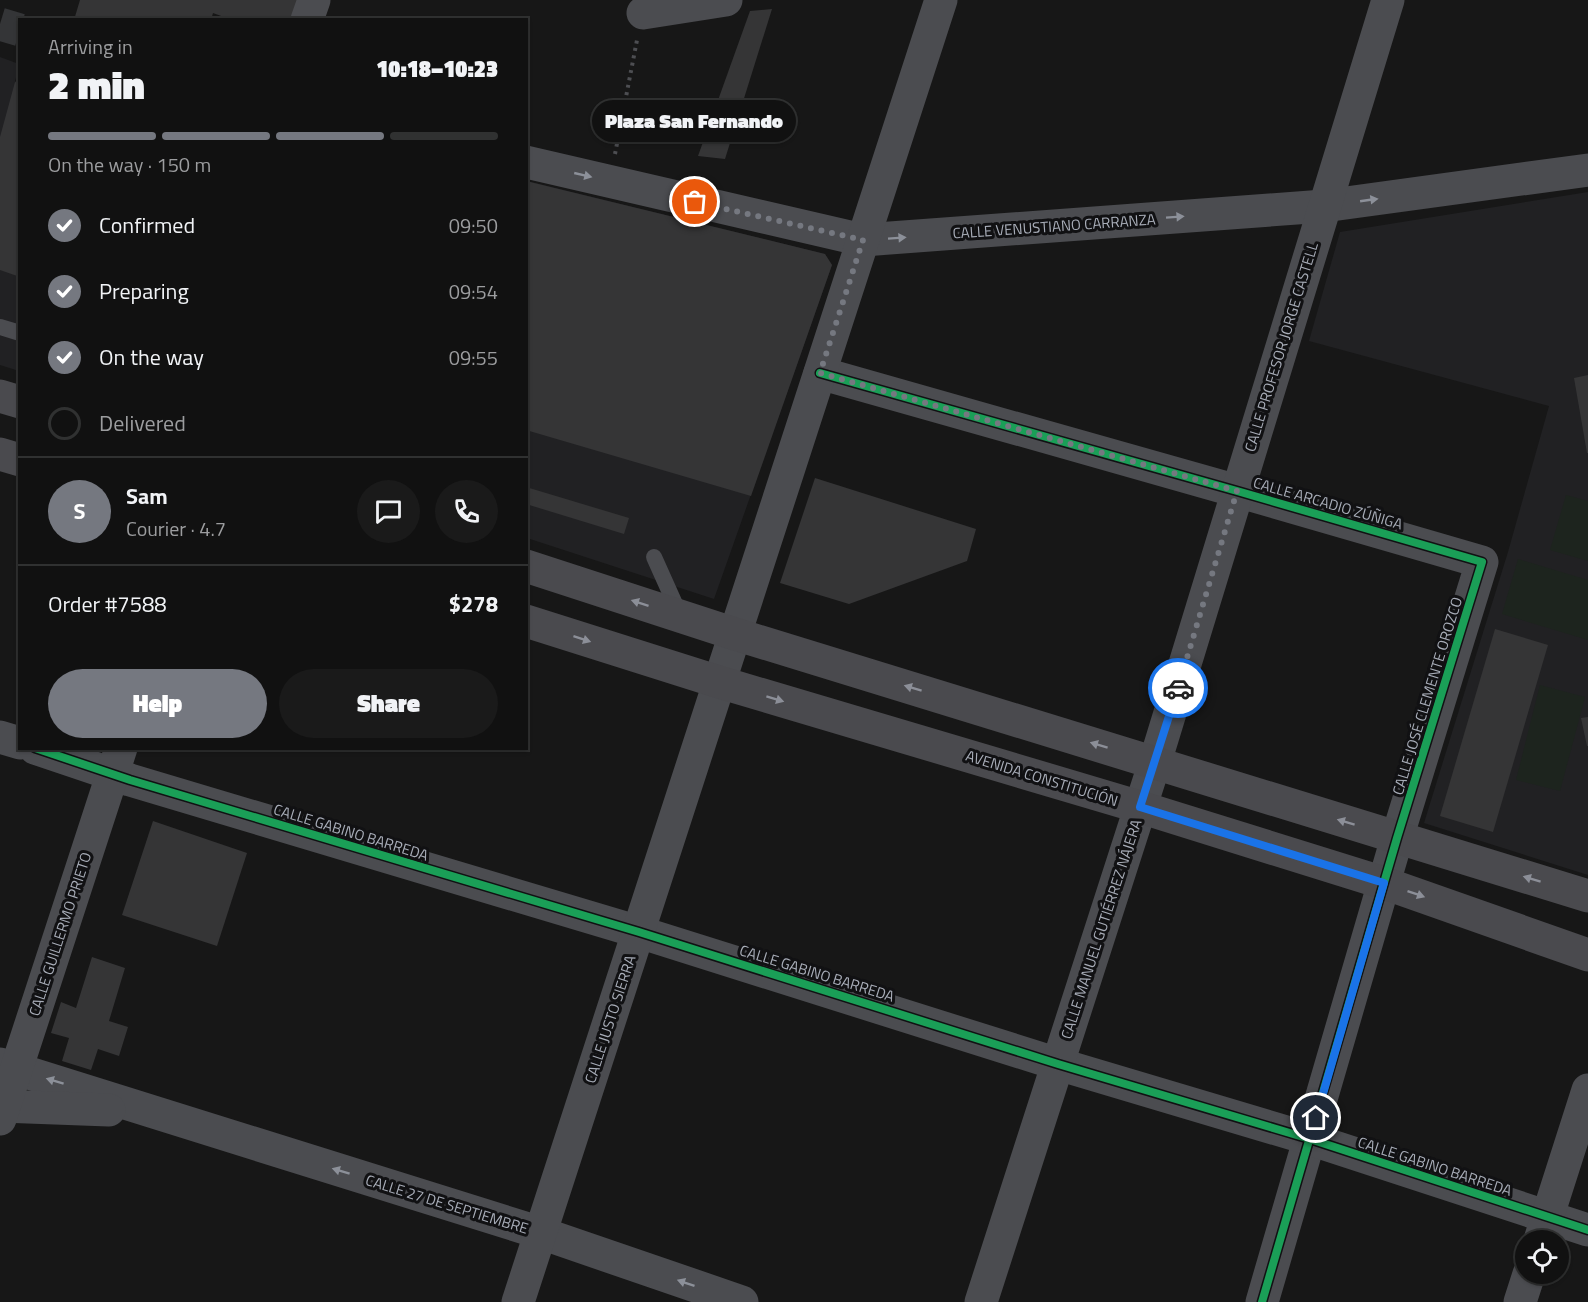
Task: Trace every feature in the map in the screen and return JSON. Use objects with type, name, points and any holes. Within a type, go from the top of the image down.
[{"type":"street","points":[[308,18],[314,0]]},
{"type":"street","points":[[643,13],[726,0]]},
{"type":"street","name":"CALLE JUSTO SIERRA","points":[[518,1302],[941,0]]},
{"type":"street","name":"CALLE PROFESOR JORGE CASTELL","points":[[1155,762],[1388,0]]},
{"type":"street","name":"CALLE VENUSTIANO CARRANZA","points":[[528,162],[863,240],[1324,206],[1588,170]]},
{"type":"street","name":"CALLE ARCADIO ZÚÑIGA","points":[[820,373],[1482,562]]},
{"type":"street","points":[[0,396],[18,401]]},
{"type":"street","points":[[0,454],[18,459]]},
{"type":"street","name":"CALLE JOSÉ CLEMENTE OROZCO","points":[[1262,1302],[1397,838],[1482,562]]},
{"type":"street","points":[[528,567],[735,634],[1588,896]]},
{"type":"street","name":"AVENIDA CONSTITUCIÓN","points":[[528,622],[719,682],[1140,807],[1384,883],[1588,955]]},
{"type":"street","points":[[0,737],[18,742]]},
{"type":"street","name":"CALLE GABINO BARREDA","points":[[47,750],[116,761],[639,932],[1058,1064],[1310,1139],[1544,1229],[1588,1230]]},
{"type":"street","name":"CALLE GUILLERMO PRIETO","points":[[2,1110],[8,1066],[116,761]]},
{"type":"street","name":"CALLE MANUEL GUTIÉRREZ NÁJERA","points":[[981,1302],[1155,762]]},
{"type":"street","name":"CALLE 27 DE SEPTIEMBRE","points":[[8,1066],[541,1233],[742,1302]]},
{"type":"street","points":[[1544,1229],[1588,1090]]},
{"type":"street","name":"CALLE 27 DE SEPTIEMBRE","points":[[2,1110],[152,1111]]},
{"type":"street","points":[[1520,1302],[1526,1284]]},
{"type":"lane","points":[[0,327],[18,332]]},
{"type":"lane","points":[[654,557],[680,616]]},
{"type":"path","points":[[609,181],[643,13]]},
{"type":"shaded area","points":[[0,57],[18,64],[15,81],[18,82],[18,371],[0,365]]},
{"type":"shaded area","points":[[528,181],[825,254],[832,265],[714,599],[528,538]]},
{"type":"shaded area","points":[[1588,192],[1588,875],[1424,823],[1508,552],[1549,406],[1309,341],[1340,232]]},
{"type":"shaded area","points":[[1566,495],[1588,501],[1588,561],[1550,550]]},
{"type":"shaded area","points":[[1518,559],[1588,580],[1588,640],[1502,614]]},
{"type":"shaded area","points":[[1540,685],[1585,697],[1560,791],[1516,780]]},
{"type":"building","points":[[80,0],[309,0],[303,18],[227,18],[213,13],[212,18],[75,18]]},
{"type":"building","points":[[772,9],[725,159],[698,156],[750,11]]},
{"type":"building","points":[[15,82],[18,83],[18,276],[0,270],[0,137]]},
{"type":"building","points":[[528,181],[825,254],[832,265],[751,496],[528,431]]},
{"type":"building","points":[[1588,375],[1588,453],[1587,453],[1574,378]]},
{"type":"building","points":[[815,478],[976,529],[967,561],[849,604],[780,583]]},
{"type":"building","points":[[528,488],[629,518],[624,534],[528,505]]},
{"type":"building","points":[[1495,629],[1548,645],[1493,832],[1440,816]]},
{"type":"building","points":[[1588,717],[1588,746],[1587,746],[1581,718]]},
{"type":"building","points":[[153,821],[247,853],[217,946],[122,915]]},
{"type":"building","points":[[92,957],[125,968],[109,1021],[128,1027],[119,1056],[98,1049],[91,1070],[62,1061],[69,1038],[51,1033],[61,1002],[76,1008]]},
{"type":"tunnel","points":[[0,24],[18,29]]},
{"type":"cycle path","points":[[820,373],[1482,562],[1397,838],[1262,1302]]},
{"type":"cycle path","points":[[41,750],[130,780],[639,932],[1058,1064],[1310,1139],[1588,1230]]},
{"type":"way so far","points":[[695,202],[863,240],[820,373],[1237,491],[1178,688]]},
{"type":"place","name":"Plaza San Fernando","points":[[695,202]]},
{"type":"route","points":[[1178,688],[1140,807],[1384,883],[1316,1118]]}]
